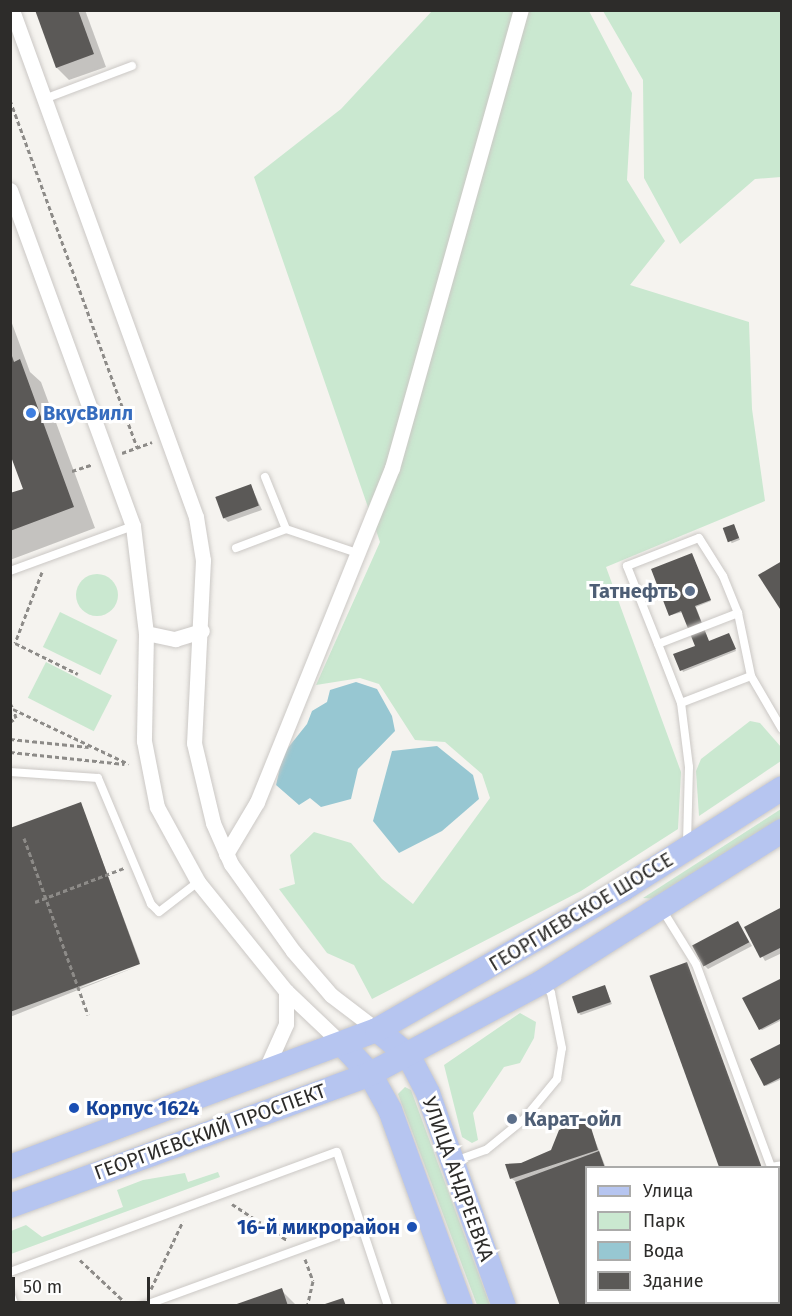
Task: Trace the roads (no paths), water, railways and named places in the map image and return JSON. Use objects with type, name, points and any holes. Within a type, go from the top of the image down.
[{"type":"main road","name":"ГЕОРГИЕВСКОЕ ШОССЕ","points":[[377,1030],[686,849],[782,788]]},
{"type":"main road","name":"ГЕОРГИЕВСКОЕ ШОССЕ","points":[[408,1055],[542,982],[782,831]]},
{"type":"main road","name":"ГЕОРГИЕВСКИЙ ПРОСПЕКТ","points":[[10,1167],[343,1045],[377,1030]]},
{"type":"main road","points":[[377,1030],[408,1055]]},
{"type":"main road","name":"УЛИЦА АНДРЕЕВКА","points":[[343,1045],[370,1074],[390,1110],[461,1305]]},
{"type":"main road","name":"ГЕОРГИЕВСКИЙ ПРОСПЕКТ","points":[[10,1206],[370,1074],[408,1055]]},
{"type":"main road","name":"УЛИЦА АНДРЕЕВКА","points":[[408,1055],[428,1093],[504,1305]]},
{"type":"street","points":[[12,10],[196,517],[203,560],[202,631],[194,743],[202,790],[226,854],[293,951],[331,995],[377,1030]]},
{"type":"street","points":[[226,854],[257,802],[392,468],[521,10]]},
{"type":"street","points":[[10,190],[15,219],[133,526],[146,633],[142,707],[148,771],[157,807],[172,842],[198,882],[286,991],[343,1045]]},
{"type":"street","points":[[146,633],[175,639],[202,631]]},
{"type":"street","points":[[263,1074],[282,1037],[286,991]]},
{"type":"lane","points":[[44,99],[132,66]]},
{"type":"lane","points":[[265,477],[286,530]]},
{"type":"lane","points":[[10,571],[133,526]]},
{"type":"lane","points":[[236,549],[286,530],[357,553]]},
{"type":"lane","points":[[686,849],[689,767],[681,703],[627,566],[699,538],[723,576],[738,613],[751,676],[782,729]]},
{"type":"lane","points":[[658,644],[738,613]]},
{"type":"lane","points":[[681,703],[751,676]]},
{"type":"lane","points":[[10,772],[98,778],[151,904],[159,912],[198,882]]},
{"type":"lane","points":[[661,908],[696,964],[771,1166]]},
{"type":"lane","points":[[452,1162],[486,1150],[524,1119],[557,1079],[562,1047],[551,993],[542,982]]},
{"type":"lane","points":[[10,1272],[189,1209],[337,1152],[360,1227],[388,1305]]},
{"type":"lane","points":[[143,1305],[360,1227]]},
{"type":"lane","points":[[10,1293],[15,1305]]},
{"type":"water","points":[[356,682],[377,689],[392,716],[395,731],[358,769],[351,799],[321,807],[310,798],[299,805],[276,785],[283,754],[307,724],[312,711],[327,702],[330,690]]},
{"type":"water","points":[[437,746],[473,775],[479,799],[442,831],[399,853],[373,821],[392,751]]},
{"type":"place","name":"ВкусВилл","points":[[31,413]]},
{"type":"place","name":"Татнефть","points":[[690,591]]},
{"type":"place","name":"Корпус 1624","points":[[74,1108]]},
{"type":"place","name":"Карат-ойл","points":[[512,1119]]},
{"type":"place","name":"16-й микрорайон","points":[[412,1227]]}]
